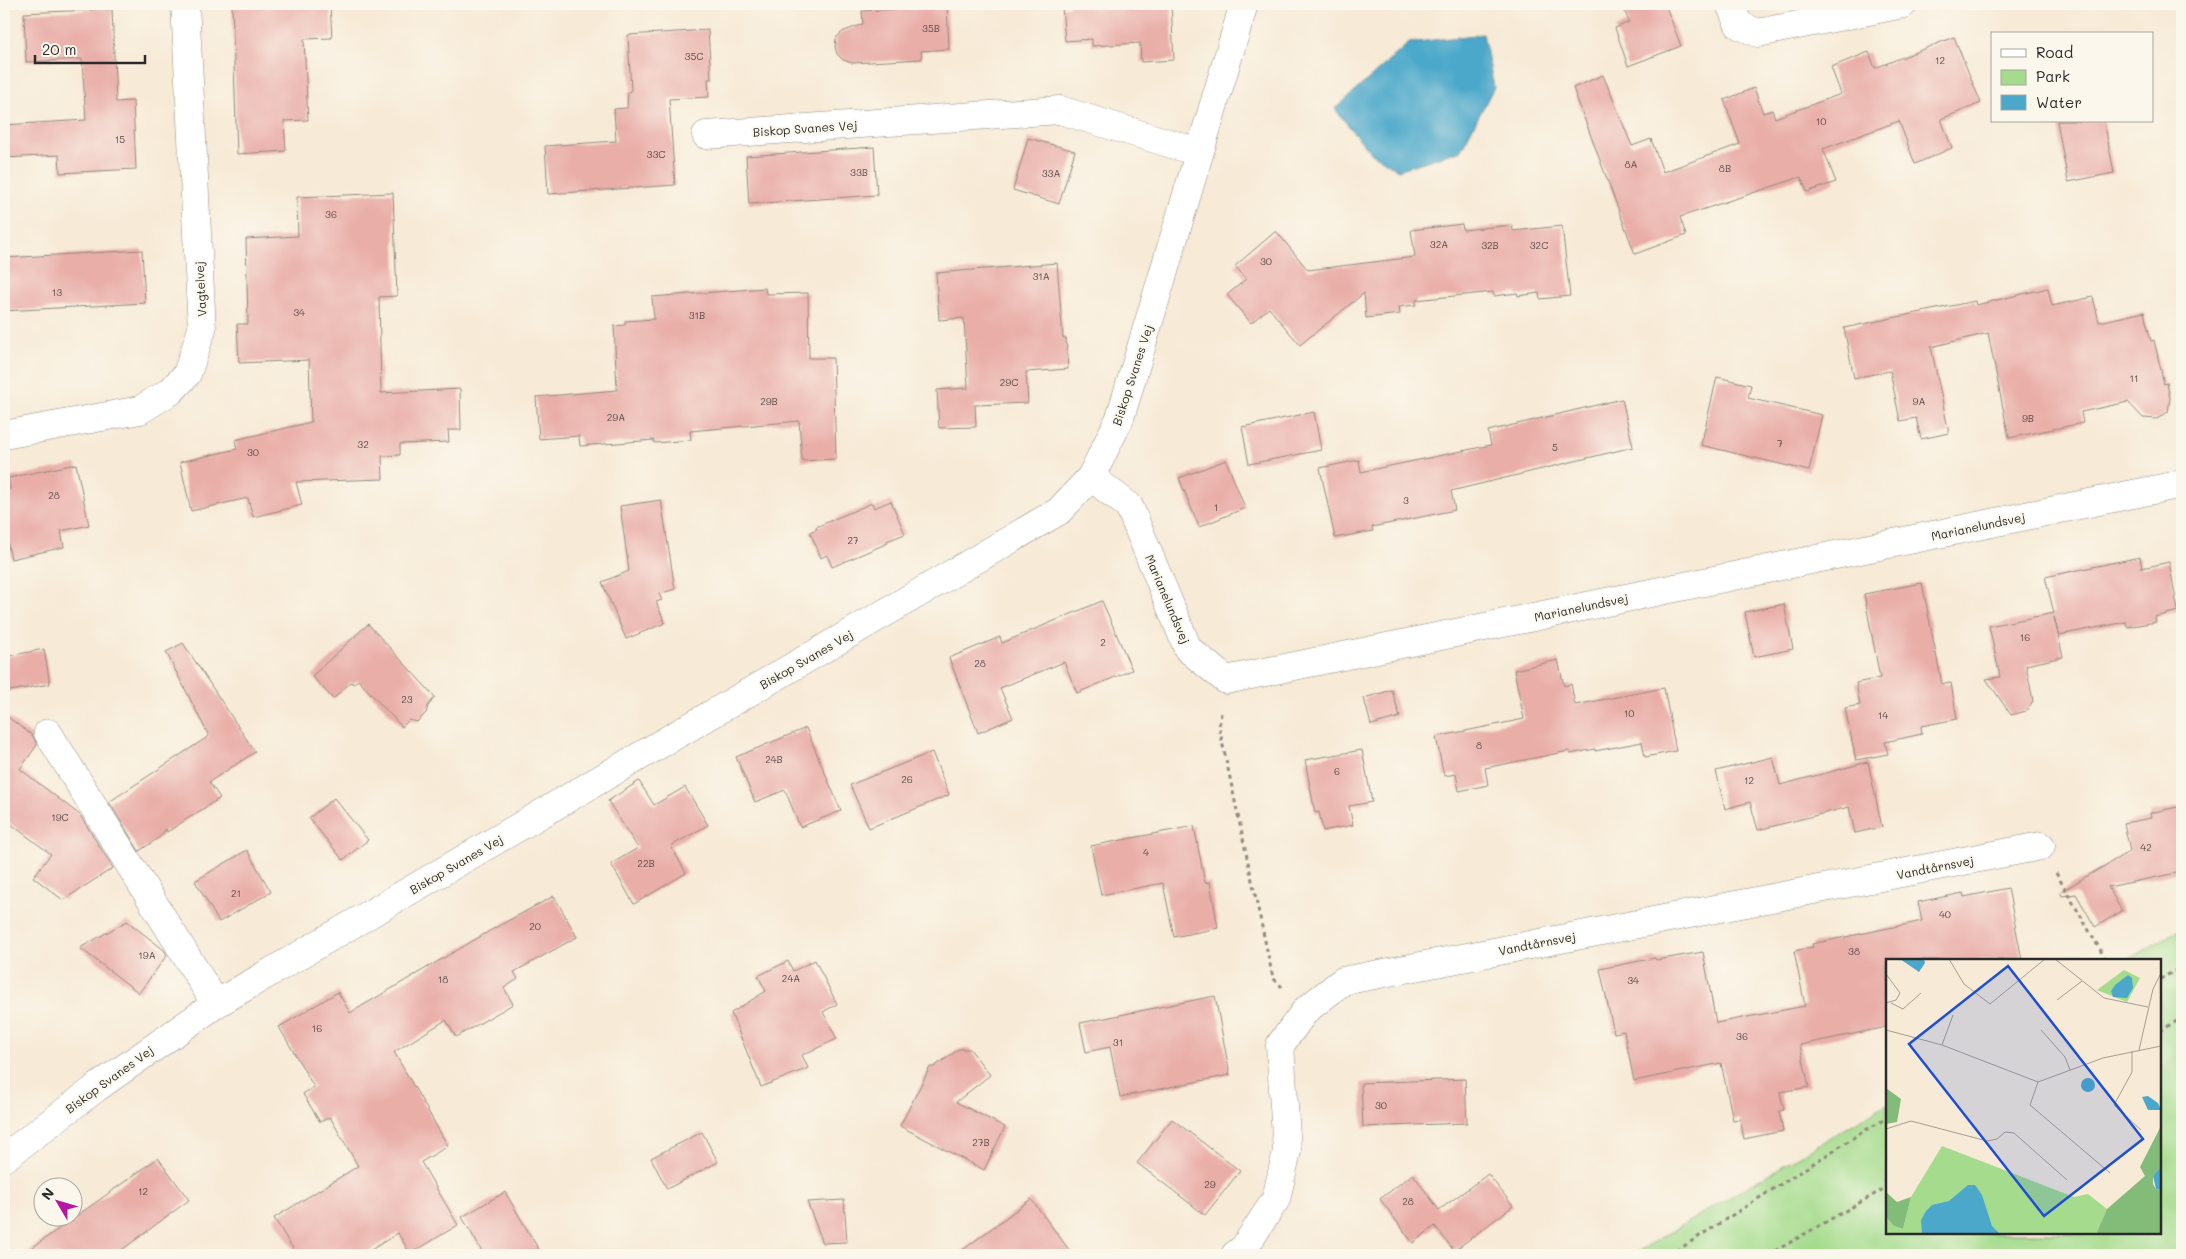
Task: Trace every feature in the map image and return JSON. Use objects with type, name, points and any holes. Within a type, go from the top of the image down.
[{"type":"street","name":"Vagtelvej","points":[[4,435],[140,410],[171,391],[187,374],[202,329],[184,4]]},
{"type":"street","name":"Biskop Svanes Vej","points":[[4,1158],[96,1088],[216,1004],[1059,511],[1091,477],[1120,418],[1198,152],[1244,4]]},
{"type":"street","points":[[1730,4],[1739,25],[1758,33],[1903,4]]},
{"type":"street","name":"Biskop Svanes Vej","points":[[706,135],[1060,110],[1198,152]]},
{"type":"street","name":"Marianelundsvej","points":[[1091,477],[1129,506],[1188,649],[1226,680],[2182,484]]},
{"type":"street","points":[[48,733],[216,1004]]},
{"type":"street","name":"Vandtårnsvej","points":[[1235,1255],[1244,1248],[1276,1198],[1288,1151],[1280,1044],[1306,1010],[1343,981],[2041,846]]},
{"type":"path","points":[[1226,680],[1219,727],[1273,978]]},
{"type":"path","points":[[2041,846],[2105,959]]},
{"type":"path","points":[[2161,979],[2182,967]]},
{"type":"path","points":[[2161,1030],[2182,1018]]},
{"type":"path","points":[[1670,1255],[1886,1119]]},
{"type":"path","points":[[1768,1255],[1886,1188]]},
{"type":"green space","points":[[2182,928],[2182,1255],[1632,1255],[1886,1105],[1886,1234],[2161,1234],[2161,959],[2130,959]]},
{"type":"water","points":[[1483,34],[1494,87],[1461,150],[1398,170],[1369,151],[1335,109],[1409,43]]},
{"type":"building","points":[[232,4],[330,4],[332,38],[304,39],[308,120],[284,121],[286,151],[237,154]]},
{"type":"building","points":[[1069,4],[1171,4],[1174,60],[1141,62],[1140,43],[1092,46],[1092,39],[1065,41],[1062,7],[1069,7]]},
{"type":"building","points":[[1622,4],[1665,4],[1681,46],[1628,66],[1615,28],[1629,22]]},
{"type":"building","points":[[947,6],[949,49],[921,51],[922,59],[852,63],[843,60],[837,54],[835,47],[836,38],[842,32],[863,24],[862,11]]},
{"type":"building","points":[[112,9],[116,102],[133,101],[136,169],[60,173],[59,155],[4,158],[4,125],[86,120],[82,59],[26,62],[24,13]]},
{"type":"building","points":[[708,30],[711,79],[708,79],[709,97],[669,99],[675,185],[548,194],[545,146],[616,141],[614,109],[627,108],[628,92],[631,91],[628,35]]},
{"type":"building","points":[[1954,37],[1981,103],[1941,119],[1952,148],[1915,164],[1899,121],[1823,149],[1836,182],[1807,192],[1801,177],[1680,217],[1686,235],[1635,254],[1573,88],[1603,75],[1632,146],[1651,139],[1663,172],[1740,144],[1724,100],[1754,88],[1763,113],[1772,110],[1775,118],[1841,94],[1831,67],[1869,52],[1875,68]]},
{"type":"building","points":[[2057,122],[2104,122],[2114,173],[2068,182]]},
{"type":"building","points":[[1028,138],[1075,151],[1059,204],[1013,190]]},
{"type":"building","points":[[874,147],[877,195],[749,204],[746,156]]},
{"type":"building","points":[[393,193],[397,296],[379,297],[381,393],[460,389],[461,430],[448,430],[449,442],[400,444],[400,455],[382,456],[383,479],[296,482],[302,505],[253,517],[248,498],[191,511],[180,462],[237,449],[235,440],[311,422],[309,360],[239,363],[237,324],[248,324],[246,239],[298,236],[297,197]]},
{"type":"building","points":[[1462,224],[1463,230],[1512,225],[1513,231],[1562,226],[1570,296],[1540,299],[1539,293],[1518,296],[1517,293],[1494,296],[1493,292],[1416,300],[1416,305],[1399,307],[1400,314],[1366,318],[1364,293],[1300,345],[1269,308],[1251,323],[1227,295],[1246,279],[1235,266],[1276,231],[1308,270],[1415,257],[1411,230]]},
{"type":"building","points":[[142,250],[145,303],[4,311],[4,258]]},
{"type":"building","points":[[1057,263],[1063,338],[1066,338],[1068,369],[1026,372],[1028,403],[975,405],[976,427],[939,428],[937,390],[968,388],[964,318],[939,320],[936,273]]},
{"type":"building","points":[[765,288],[766,294],[808,293],[809,358],[833,358],[836,459],[802,461],[799,421],[690,431],[691,440],[654,443],[654,440],[580,446],[579,436],[539,439],[536,397],[617,390],[614,326],[625,325],[625,321],[654,319],[652,297]]},
{"type":"building","points":[[2048,288],[2052,306],[2093,297],[2099,322],[2144,312],[2151,341],[2154,340],[2164,384],[2167,383],[2170,398],[2168,412],[2157,419],[2143,418],[2128,402],[2081,412],[2083,423],[2009,438],[1988,333],[1931,347],[1949,433],[1921,439],[1916,418],[1900,421],[1890,371],[1854,378],[1844,328],[1975,301],[1976,305]]},
{"type":"building","points":[[1717,377],[1751,385],[1748,398],[1822,415],[1809,471],[1701,445]]},
{"type":"building","points":[[1622,399],[1633,447],[1451,491],[1455,510],[1372,527],[1373,531],[1335,538],[1320,468],[1359,460],[1361,472],[1491,445],[1488,431]]},
{"type":"building","points":[[1314,412],[1321,450],[1249,464],[1242,427]]},
{"type":"building","points":[[1226,460],[1245,508],[1199,527],[1179,478]]},
{"type":"building","points":[[76,464],[89,525],[61,531],[64,547],[11,559],[4,526],[4,491],[10,489],[8,478]]},
{"type":"building","points":[[661,500],[675,589],[659,594],[662,600],[656,602],[665,623],[626,639],[602,582],[629,571],[620,506]]},
{"type":"building","points":[[891,501],[905,534],[832,567],[827,555],[821,558],[810,532],[817,529],[816,527],[872,503],[874,508]]},
{"type":"building","points":[[2140,557],[2142,568],[2169,562],[2178,611],[2155,617],[2156,622],[2127,627],[2126,622],[2059,635],[2054,617],[2063,657],[2026,665],[2033,701],[2026,711],[2011,715],[1986,679],[2000,677],[1989,626],[2054,613],[2045,577]]},
{"type":"building","points":[[1922,583],[1942,684],[1951,683],[1957,719],[1921,726],[1922,734],[1885,742],[1888,754],[1856,760],[1845,708],[1860,705],[1856,683],[1880,678],[1864,594]]},
{"type":"building","points":[[1102,601],[1132,670],[1077,693],[1064,662],[1000,688],[1013,718],[978,733],[949,658],[1000,637],[1002,643]]},
{"type":"building","points":[[1784,604],[1793,649],[1754,657],[1745,612]]},
{"type":"building","points":[[368,624],[435,697],[428,706],[426,713],[417,722],[409,720],[402,727],[358,680],[353,684],[351,682],[333,699],[312,676]]},
{"type":"building","points":[[183,643],[255,752],[209,782],[220,798],[167,832],[166,829],[160,837],[139,851],[109,802],[209,736],[166,652]]},
{"type":"building","points":[[44,649],[50,684],[4,692],[4,657]]},
{"type":"building","points":[[1558,660],[1564,686],[1571,684],[1575,705],[1664,688],[1676,751],[1645,757],[1642,742],[1595,751],[1595,749],[1570,754],[1569,751],[1485,768],[1488,785],[1459,791],[1456,774],[1444,776],[1436,737],[1524,719],[1514,670]]},
{"type":"building","points":[[1392,690],[1400,717],[1371,725],[1364,698]]},
{"type":"building","points":[[4,714],[33,736],[37,745],[20,769],[80,815],[113,868],[63,900],[33,877],[51,854],[4,819]]},
{"type":"building","points":[[806,728],[841,811],[800,827],[785,790],[755,802],[736,757]]},
{"type":"building","points":[[1362,750],[1372,802],[1349,806],[1353,825],[1323,831],[1319,812],[1315,813],[1305,760]]},
{"type":"building","points":[[932,752],[949,795],[869,828],[850,785]]},
{"type":"building","points":[[1773,757],[1780,785],[1868,762],[1882,827],[1855,833],[1849,807],[1758,830],[1750,802],[1725,809],[1716,771]]},
{"type":"building","points":[[639,781],[654,805],[685,787],[708,825],[671,846],[686,873],[634,904],[611,864],[638,848],[608,801]]},
{"type":"building","points":[[334,798],[368,840],[343,860],[309,818]]},
{"type":"building","points":[[2182,806],[2182,872],[2108,887],[2122,911],[2095,927],[2076,894],[2062,896],[2060,892],[2130,851],[2124,823],[2151,818],[2150,813]]},
{"type":"building","points":[[1194,826],[1205,883],[1210,882],[1218,928],[1174,937],[1163,883],[1101,895],[1091,846]]},
{"type":"building","points":[[247,850],[271,892],[219,922],[195,881]]},
{"type":"building","points":[[2008,888],[2022,959],[1886,959],[1886,1027],[1800,1045],[1809,1087],[1780,1092],[1784,1110],[1779,1111],[1783,1131],[1744,1139],[1740,1119],[1733,1120],[1721,1063],[1634,1081],[1624,1031],[1614,1033],[1600,969],[1655,958],[1656,960],[1703,952],[1716,1023],[1805,1006],[1794,951],[1813,947],[1812,944],[1922,921],[1918,902],[1963,893],[1964,897]]},
{"type":"building","points":[[554,896],[577,937],[514,972],[518,979],[504,988],[513,1004],[456,1037],[446,1020],[394,1052],[448,1146],[421,1162],[458,1225],[410,1254],[398,1233],[363,1255],[297,1255],[274,1218],[358,1166],[330,1117],[320,1122],[303,1094],[314,1087],[279,1027],[338,992],[350,1013],[493,929]]},
{"type":"building","points":[[127,921],[164,950],[167,955],[139,993],[80,948]]},
{"type":"building","points":[[815,960],[837,1004],[823,1012],[837,1039],[802,1055],[808,1068],[761,1087],[731,1013],[766,991],[758,976],[788,961],[793,971]]},
{"type":"building","points":[[1215,996],[1230,1075],[1120,1097],[1110,1047],[1086,1052],[1080,1023]]},
{"type":"building","points":[[959,1049],[970,1049],[990,1075],[956,1102],[1005,1127],[984,1170],[900,1126],[930,1067],[934,1067]]},
{"type":"building","points":[[1465,1079],[1467,1123],[1363,1127],[1361,1083]]},
{"type":"building","points":[[1172,1119],[1240,1171],[1205,1215],[1137,1163]]},
{"type":"building","points":[[702,1132],[718,1162],[667,1189],[651,1158]]},
{"type":"building","points":[[158,1158],[189,1200],[115,1255],[22,1255],[63,1226],[82,1226],[82,1212]]},
{"type":"building","points":[[1413,1174],[1439,1210],[1488,1174],[1513,1206],[1454,1251],[1435,1226],[1413,1243],[1380,1199]]},
{"type":"building","points":[[505,1192],[542,1255],[484,1255],[462,1217]]},
{"type":"building","points":[[1031,1199],[1073,1255],[956,1255]]},
{"type":"building","points":[[844,1200],[847,1242],[823,1243],[807,1202]]}]
